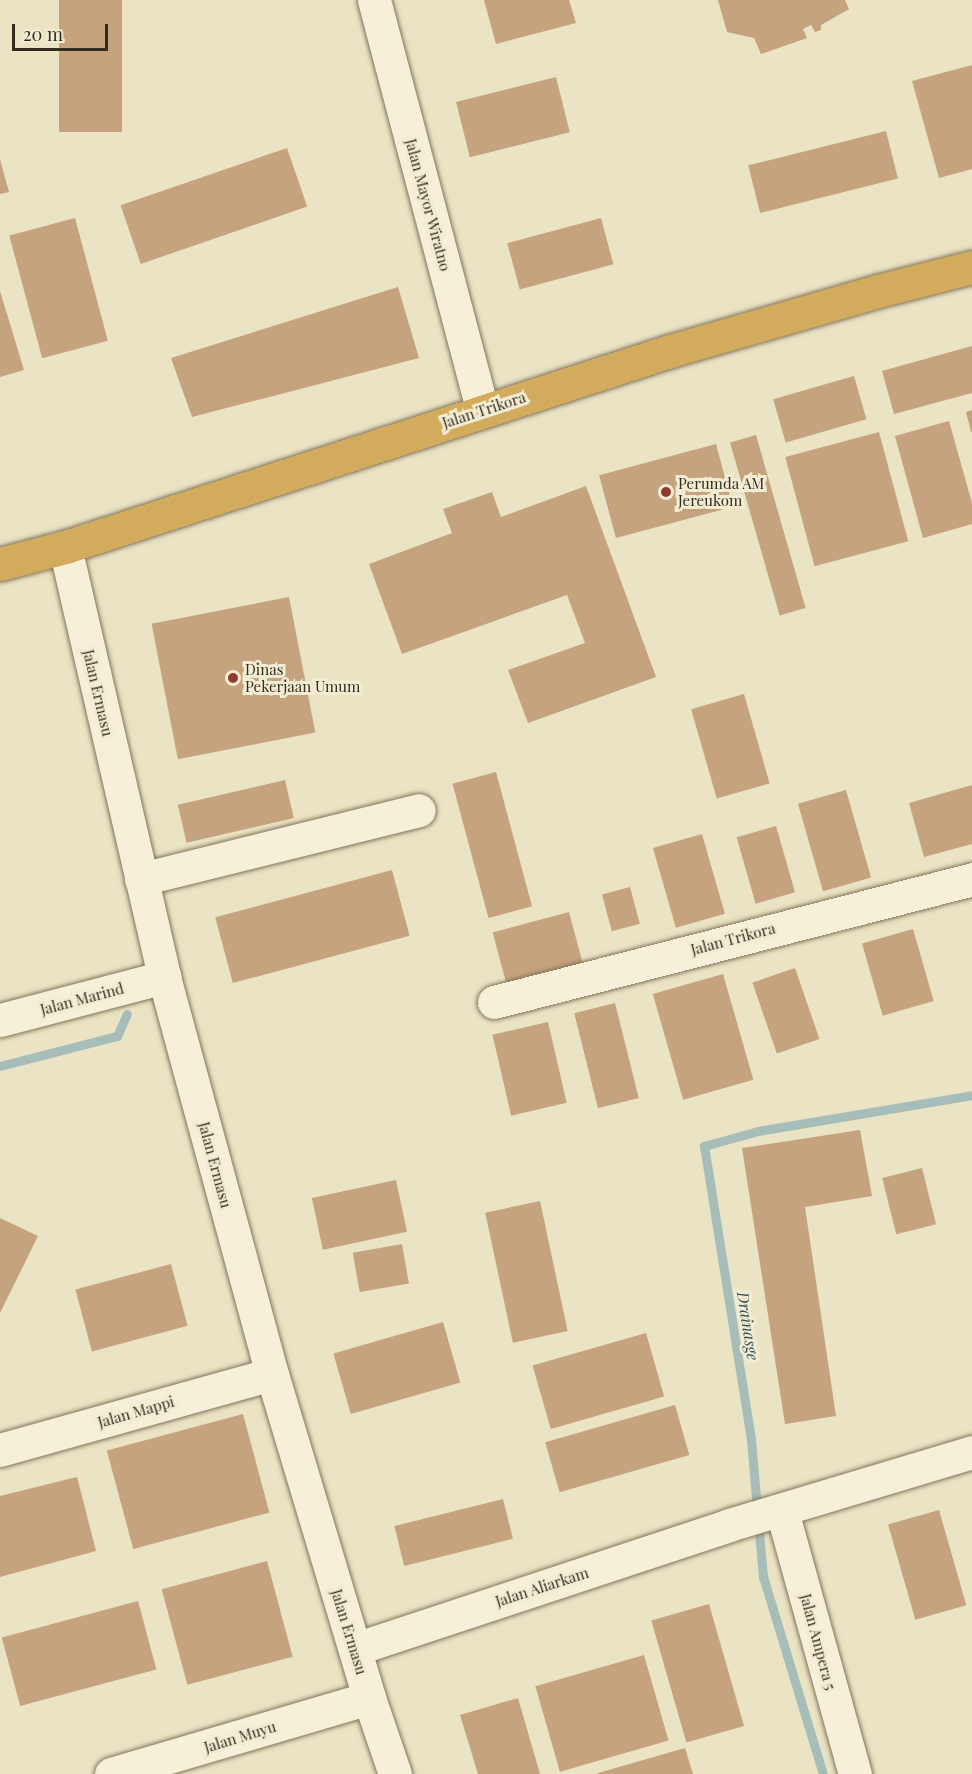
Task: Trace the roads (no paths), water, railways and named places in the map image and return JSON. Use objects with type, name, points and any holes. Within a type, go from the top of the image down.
[{"type":"highway","name":"Jalan Trikora","points":[[0,564],[65,547],[482,410],[670,351],[878,291],[972,267]]},
{"type":"street","name":"Jalan Mayor Wiratno","points":[[374,0],[482,410]]},
{"type":"street","name":"Jalan Ermasu","points":[[65,547],[164,977],[272,1374],[394,1774]]},
{"type":"street","points":[[141,879],[419,810]]},
{"type":"street","name":"Jalan Trikora","points":[[494,1002],[972,879]]},
{"type":"street","name":"Jalan Marind","points":[[0,1020],[164,977]]},
{"type":"street","name":"Jalan Mappi","points":[[0,1450],[272,1374]]},
{"type":"street","points":[[774,1513],[972,1452]]},
{"type":"street","name":"Jalan Aliarkam","points":[[354,1649],[729,1525],[774,1513]]},
{"type":"street","name":"Jalan Ampera 5","points":[[774,1513],[855,1774]]},
{"type":"street","name":"Jalan Muyu","points":[[111,1774],[199,1762],[369,1698]]},
{"type":"waterway","points":[[0,1066],[117,1036],[127,1014]]},
{"type":"waterway","name":"Drainasge","points":[[823,1774],[763,1577],[751,1439],[704,1146],[758,1131],[972,1095]]},
{"type":"place","name":"Perumda AM Jereukom","points":[[666,492]]},
{"type":"place","name":"Dinas Pekerjaan Umum","points":[[233,678]]}]
